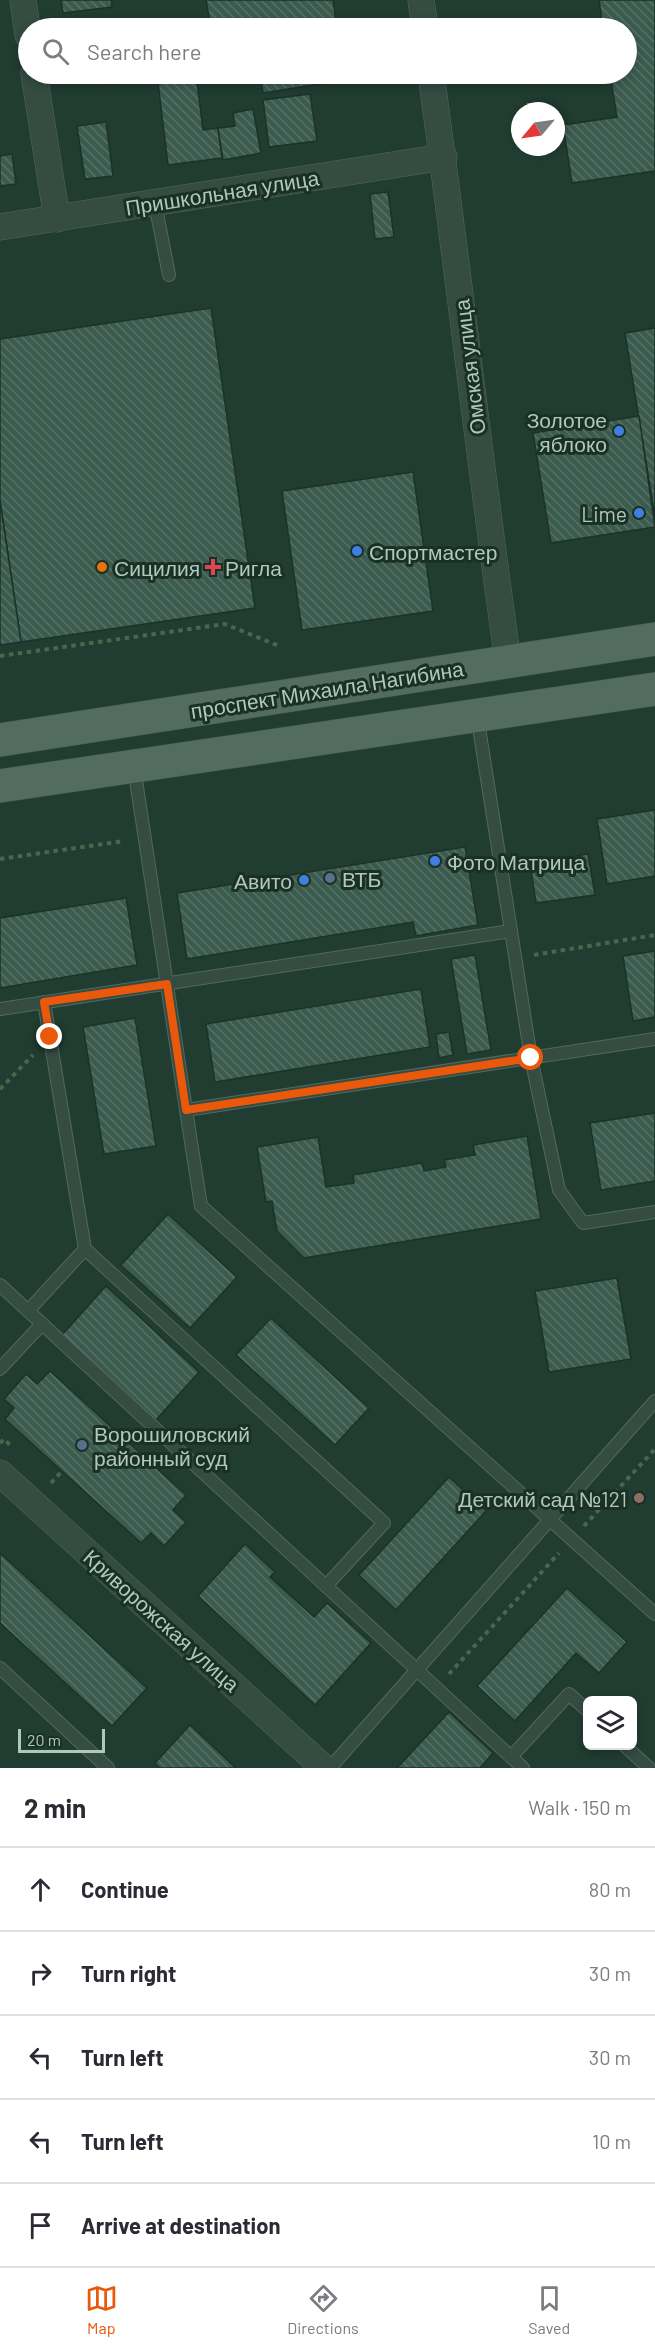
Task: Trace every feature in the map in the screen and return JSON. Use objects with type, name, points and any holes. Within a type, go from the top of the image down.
[{"type":"main road","name":"проспект Михаила Нагибина","points":[[0,740],[655,639]]},
{"type":"main road","points":[[0,786],[655,689]]},
{"type":"street","points":[[23,0],[26,18]]},
{"type":"street","points":[[421,0],[424,18]]},
{"type":"street","points":[[36,84],[57,219]]},
{"type":"street","name":"Омская улица","points":[[433,84],[444,157],[477,440],[508,661]]},
{"type":"street","name":"Пришкольная улица","points":[[0,227],[444,157]]},
{"type":"street","name":"Криворожская улица","points":[[0,1473],[324,1768]]},
{"type":"lane","points":[[154,203],[169,275]]},
{"type":"lane","points":[[477,716],[531,1058],[559,1190],[583,1223],[655,1212]]},
{"type":"lane","points":[[134,766],[201,1206],[655,1614]]},
{"type":"lane","points":[[0,1009],[511,931]]},
{"type":"lane","points":[[44,1002],[85,1249],[384,1523],[326,1586]]},
{"type":"lane","points":[[186,1110],[655,1039]]},
{"type":"lane","points":[[28,1311],[85,1249]]},
{"type":"lane","points":[[0,1286],[523,1768]]},
{"type":"lane","points":[[0,1370],[42,1324]]},
{"type":"lane","points":[[330,1768],[655,1401]]},
{"type":"lane","points":[[0,1668],[108,1768]]},
{"type":"lane","points":[[511,1757],[569,1694],[583,1707]]},
{"type":"lane","points":[[629,1750],[649,1768]]},
{"type":"path","points":[[0,656],[225,624],[279,646]]},
{"type":"path","points":[[0,859],[145,838]]},
{"type":"path","points":[[515,958],[655,935]]},
{"type":"path","points":[[0,1089],[50,1037]]},
{"type":"path","points":[[436,1688],[655,1449]]},
{"type":"path","points":[[51,1483],[62,1471]]},
{"type":"building","points":[[61,0],[111,0],[112,7],[63,13]]},
{"type":"building","points":[[206,0],[333,0],[336,18],[209,18]]},
{"type":"building","points":[[599,0],[655,0],[655,171],[572,183],[565,125],[617,117],[612,84],[637,84],[637,18],[602,18]]},
{"type":"building","points":[[158,84],[197,84],[203,130],[218,128],[222,158],[168,165]]},
{"type":"building","points":[[262,84],[320,84],[263,93]]},
{"type":"building","points":[[310,94],[317,141],[269,147],[263,100]]},
{"type":"building","points":[[253,109],[261,153],[223,160],[218,128],[235,126],[233,113]]},
{"type":"building","points":[[106,122],[113,176],[85,179],[77,126]]},
{"type":"building","points":[[12,154],[16,184],[0,186],[0,156]]},
{"type":"building","points":[[388,192],[394,237],[375,239],[370,194]]},
{"type":"building","points":[[211,308],[255,608],[21,642],[0,501],[0,339]]},
{"type":"building","points":[[655,328],[655,517],[625,333]]},
{"type":"building","points":[[639,416],[655,527],[551,543],[533,433]]},
{"type":"building","name":"Спортмастер","points":[[413,472],[433,611],[302,630],[282,491]]},
{"type":"building","points":[[0,501],[21,642],[0,645]]},
{"type":"building","points":[[655,810],[655,876],[607,884],[597,819]]},
{"type":"building","points":[[465,847],[478,925],[416,936],[413,922],[187,959],[177,893]]},
{"type":"building","points":[[588,854],[595,895],[536,903],[530,863]]},
{"type":"building","points":[[126,898],[137,965],[0,988],[0,918]]},
{"type":"building","points":[[655,951],[655,1017],[633,1021],[623,956]]},
{"type":"building","points":[[475,955],[491,1050],[467,1054],[451,959]]},
{"type":"building","points":[[421,989],[430,1047],[215,1082],[206,1024]]},
{"type":"building","points":[[135,1018],[156,1146],[104,1154],[83,1027]]},
{"type":"building","points":[[449,1032],[453,1055],[439,1058],[436,1034]]},
{"type":"building","points":[[655,1113],[655,1181],[601,1190],[590,1123]]},
{"type":"building","points":[[527,1136],[541,1219],[304,1258],[277,1231],[272,1201],[266,1202],[257,1147],[318,1137],[326,1187],[354,1183],[353,1175],[422,1163],[424,1171],[446,1167],[444,1160],[475,1155],[473,1145]]},
{"type":"building","points":[[168,1214],[237,1277],[190,1328],[121,1265]]},
{"type":"building","points":[[617,1278],[631,1359],[549,1372],[535,1291]]},
{"type":"building","points":[[106,1286],[199,1372],[155,1421],[62,1335]]},
{"type":"building","points":[[271,1318],[369,1408],[335,1445],[236,1355]]},
{"type":"building","name":"Ворошиловский районный суд","points":[[50,1371],[186,1495],[173,1510],[186,1522],[164,1546],[151,1533],[141,1543],[5,1419],[14,1408],[4,1399],[26,1374],[37,1384]]},
{"type":"building","points":[[449,1477],[486,1511],[396,1610],[359,1575]]},
{"type":"building","points":[[245,1544],[275,1572],[270,1577],[314,1617],[327,1603],[371,1643],[315,1705],[198,1596]]},
{"type":"building","points":[[0,1553],[147,1688],[112,1726],[0,1623]]},
{"type":"building","points":[[567,1588],[627,1642],[599,1673],[576,1653],[515,1721],[477,1686]]},
{"type":"building","points":[[449,1712],[493,1753],[480,1768],[397,1768]]},
{"type":"building","points":[[190,1725],[236,1768],[160,1768],[155,1763]]},
{"type":"place","name":"Золотое яблоко","points":[[619,431]]},
{"type":"place","name":"Lime","points":[[639,513]]},
{"type":"place","name":"Спортмастер","points":[[357,551]]},
{"type":"place","name":"Сицилия","points":[[102,567]]},
{"type":"place","name":"Ригла","points":[[213,567]]},
{"type":"place","name":"Фото Матрица","points":[[435,861]]},
{"type":"place","name":"ВТБ","points":[[330,878]]},
{"type":"place","name":"Авито","points":[[304,880]]},
{"type":"place","name":"Ворошиловский районный суд","points":[[82,1445]]},
{"type":"place","name":"Детский сад №121","points":[[639,1498]]},
{"type":"route","points":[[50,1037],[44,1002],[167,984],[186,1110],[531,1058]]}]
